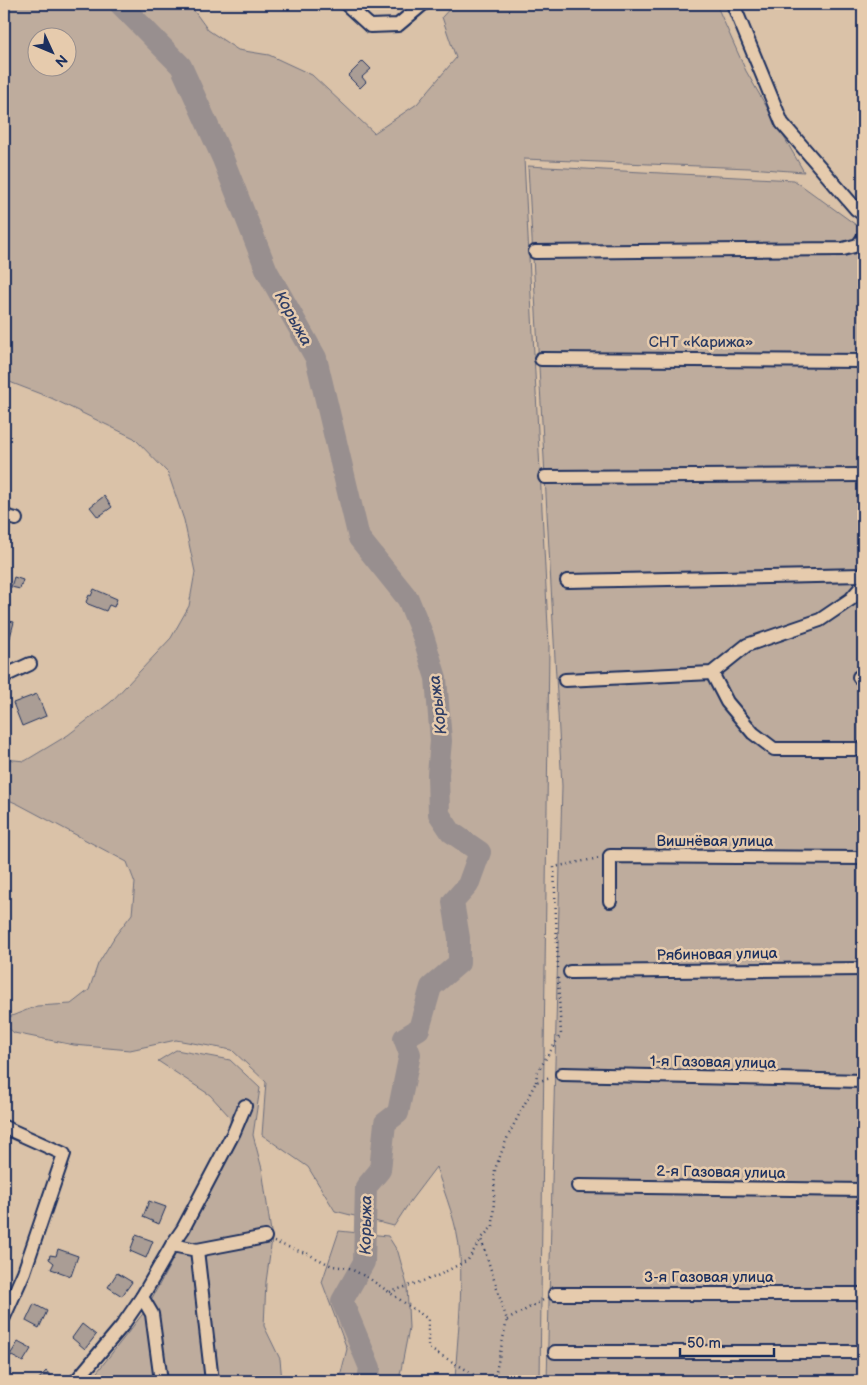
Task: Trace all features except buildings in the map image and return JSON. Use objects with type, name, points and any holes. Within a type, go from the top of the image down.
[{"type":"street","points":[[346,4],[370,26],[398,25],[423,4]]},
{"type":"street","points":[[733,4],[782,123],[856,209],[863,214]]},
{"type":"street","points":[[535,252],[843,249],[858,245],[863,238]]},
{"type":"street","points":[[542,359],[863,361]]},
{"type":"street","points":[[545,477],[863,474]]},
{"type":"street","points":[[567,581],[863,575]]},
{"type":"street","points":[[565,680],[712,672],[747,645],[820,620],[852,599],[863,586]]},
{"type":"street","points":[[4,676],[30,664]]},
{"type":"street","points":[[712,672],[727,702],[753,734],[774,749],[863,749]]},
{"type":"street","name":"Вишнёвая улица","points":[[610,901],[610,856],[863,858]]},
{"type":"street","name":"Рябиновая улица","points":[[570,972],[863,968]]},
{"type":"street","name":"1-я Газовая улица","points":[[562,1074],[863,1081]]},
{"type":"street","points":[[76,1381],[122,1326],[142,1297],[183,1229],[234,1132],[245,1106]]},
{"type":"street","points":[[4,1127],[64,1154],[24,1272],[4,1317]]},
{"type":"street","name":"2-я Газовая улица","points":[[578,1186],[863,1190]]},
{"type":"street","points":[[172,1245],[197,1250],[265,1237]]},
{"type":"street","points":[[197,1250],[212,1381]]},
{"type":"street","name":"3-я Газовая улица","points":[[555,1294],[863,1294]]},
{"type":"street","points":[[142,1297],[152,1314],[162,1381]]},
{"type":"street","points":[[556,1352],[863,1352]]},
{"type":"path","points":[[390,1292],[435,1277],[468,1260],[481,1239],[493,1226],[495,1169],[508,1136],[536,1082],[537,1073],[561,1034],[554,867],[600,858]]},
{"type":"path","points":[[536,1082],[562,1074]]},
{"type":"path","points":[[481,1239],[507,1320],[494,1381]]},
{"type":"path","points":[[286,1247],[308,1254],[332,1266],[349,1268],[390,1292],[428,1319],[428,1348],[472,1373],[478,1381]]},
{"type":"path","points":[[507,1320],[555,1294]]},
{"type":"green space","points":[[4,4],[189,4],[208,30],[238,50],[269,55],[312,75],[374,133],[417,104],[456,58],[442,17],[454,4],[716,4],[746,71],[804,172],[524,159],[549,646],[540,1381],[455,1381],[460,1303],[460,1255],[454,1221],[436,1167],[394,1226],[335,1211],[308,1167],[262,1135],[266,1082],[232,1050],[176,1040],[130,1050],[74,1045],[14,1033],[4,1024],[4,1019],[37,1006],[71,1004],[89,990],[98,964],[115,936],[132,914],[135,883],[127,862],[4,798],[4,759],[25,761],[68,735],[111,702],[171,638],[189,606],[195,572],[184,520],[168,473],[134,438],[51,398],[7,381],[4,377]]},
{"type":"green space","name":"СНТ «Карижа»","points":[[528,166],[794,180],[863,230],[863,1381],[547,1381],[562,786]]},
{"type":"green space","points":[[176,1050],[230,1060],[260,1088],[253,1135],[262,1169],[272,1239],[266,1282],[264,1326],[280,1359],[282,1381],[90,1381],[145,1311],[232,1150],[230,1117],[210,1095],[158,1061]]},
{"type":"green space","points":[[339,1231],[388,1236],[398,1252],[407,1285],[409,1328],[400,1381],[339,1381],[347,1349],[322,1282]]},
{"type":"waterway","name":"Корыжа","points":[[120,4],[181,66],[223,159],[267,271],[316,358],[359,538],[408,599],[423,636],[436,678],[441,741],[438,774],[439,814],[451,832],[480,852],[468,885],[453,902],[459,938],[459,963],[431,987],[419,1029],[404,1038],[410,1054],[398,1113],[385,1123],[380,1170],[366,1187],[364,1262],[342,1301],[370,1368],[368,1381]]}]
